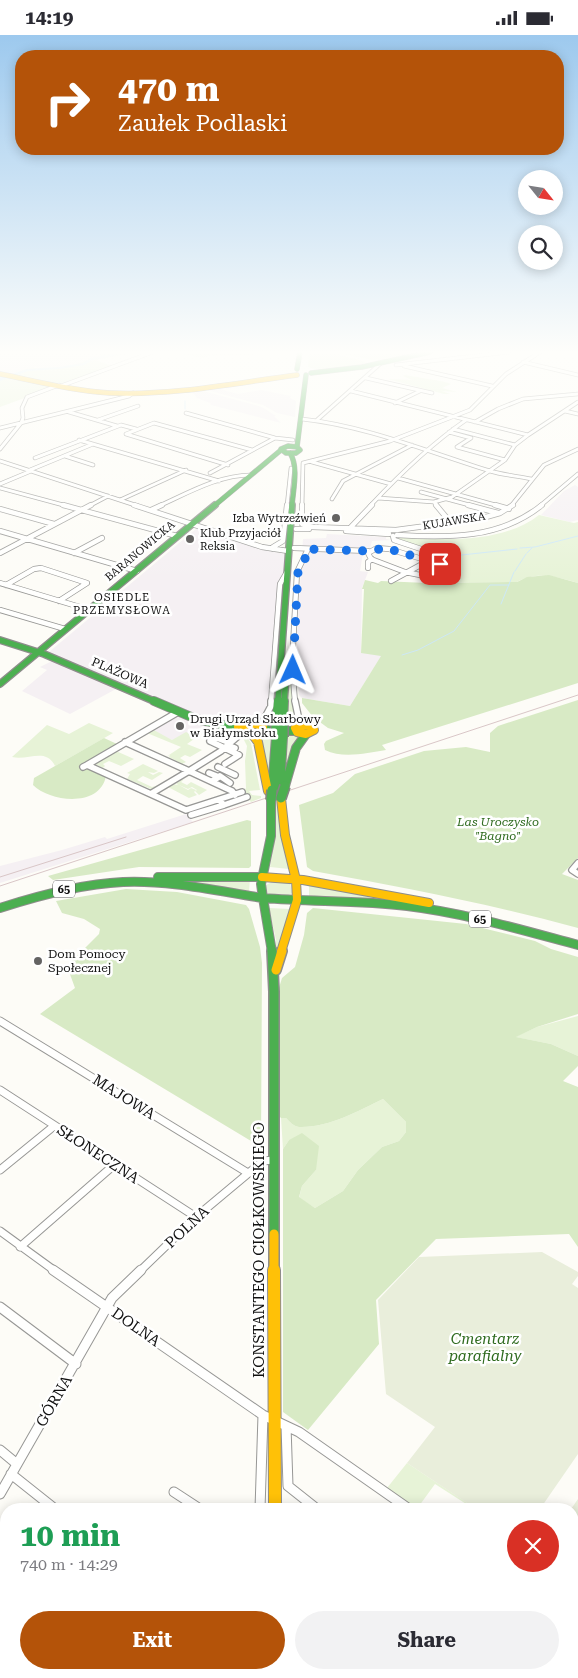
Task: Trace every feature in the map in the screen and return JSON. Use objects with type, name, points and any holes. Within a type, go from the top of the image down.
[{"type":"main road","points":[[280,723],[288,549],[297,528],[294,459],[288,450],[293,429]]},
{"type":"main road","points":[[288,450],[298,429]]},
{"type":"main road","name":"BARANOWICKA","points":[[0,685],[192,523],[251,475],[288,450]]},
{"type":"main road","points":[[262,877],[271,841],[276,794],[288,549]]},
{"type":"main road","name":"PLAŻOWA","points":[[0,640],[38,652],[208,723],[254,728],[301,727]]},
{"type":"main road","points":[[276,794],[296,747],[301,727]]},
{"type":"main road","points":[[254,728],[276,794],[296,880],[297,900]]},
{"type":"main road","name":"65","points":[[0,902],[50,887],[93,879],[132,877],[262,877],[296,880],[478,911],[578,938]]},
{"type":"main road","name":"KONSTANTEGO CIOŁKOWSKIEGO","points":[[262,877],[261,884],[272,951],[274,991],[275,1503]]},
{"type":"main road","name":"65","points":[[0,908],[61,890],[89,885],[124,882],[172,884],[263,898],[354,901],[431,910],[503,924],[578,945]]},
{"type":"main road","name":"KONSTANTEGO CIOŁKOWSKIEGO","points":[[274,991],[278,961],[297,900]]},
{"type":"street","points":[[0,449],[15,429]]},
{"type":"street","points":[[35,458],[110,429]]},
{"type":"street","points":[[136,429],[126,433],[126,435],[228,465]]},
{"type":"street","points":[[175,429],[252,450]]},
{"type":"street","points":[[242,429],[275,438],[288,450]]},
{"type":"street","points":[[350,429],[430,450],[490,470],[531,479]]},
{"type":"street","points":[[297,528],[302,524],[303,514],[301,507],[303,463],[393,440],[422,429]]},
{"type":"street","points":[[350,527],[391,484],[453,429],[516,445]]},
{"type":"street","points":[[502,429],[528,435]]},
{"type":"street","points":[[378,498],[410,502],[434,502],[447,499],[505,460],[516,445],[538,429]]},
{"type":"street","points":[[449,432],[471,438],[457,447],[505,460]]},
{"type":"street","points":[[210,473],[275,438]]},
{"type":"street","points":[[79,440],[219,481]]},
{"type":"street","points":[[0,486],[93,444]]},
{"type":"street","points":[[332,499],[343,481],[412,445]]},
{"type":"street","name":"KUJAWSKA","points":[[297,528],[350,527],[394,533],[499,514],[509,509],[531,479],[547,463],[578,449]]},
{"type":"street","points":[[65,456],[93,465]]},
{"type":"street","points":[[0,461],[273,549],[368,551],[389,549],[452,567]]},
{"type":"street","points":[[310,462],[391,484]]},
{"type":"street","points":[[273,549],[283,541],[291,468]]},
{"type":"street","points":[[120,500],[186,471]]},
{"type":"street","points":[[297,528],[458,535],[502,528],[523,519],[578,474]]},
{"type":"street","points":[[151,510],[219,481],[239,475],[251,475]]},
{"type":"street","points":[[398,478],[509,509]]},
{"type":"street","points":[[0,486],[177,536]]},
{"type":"street","points":[[421,491],[499,514]]},
{"type":"street","points":[[0,553],[108,496]]},
{"type":"street","points":[[434,502],[450,523]]},
{"type":"street","points":[[0,509],[54,524]]},
{"type":"street","points":[[0,531],[137,571]]},
{"type":"street","points":[[391,581],[439,555],[397,541],[394,533]]},
{"type":"street","points":[[74,553],[102,538]]},
{"type":"street","points":[[374,542],[372,546],[374,549]]},
{"type":"street","points":[[301,727],[294,698],[292,665],[298,572],[308,553],[308,549]]},
{"type":"street","points":[[368,551],[368,555],[372,559],[405,572],[435,578]]},
{"type":"street","points":[[368,569],[368,562],[372,559]]},
{"type":"street","points":[[6,585],[34,569],[41,568],[87,583],[59,601]]},
{"type":"street","points":[[152,793],[254,728],[271,706],[280,584],[287,572]]},
{"type":"street","points":[[0,583],[90,610]]},
{"type":"street","points":[[0,610],[66,629]]},
{"type":"street","points":[[178,712],[85,766],[152,793],[186,810],[242,792]]},
{"type":"street","points":[[125,742],[212,781],[232,791],[235,795]]},
{"type":"street","points":[[227,745],[235,748]]},
{"type":"street","points":[[225,764],[239,755],[227,745]]},
{"type":"street","points":[[218,767],[235,775]]},
{"type":"street","points":[[209,773],[230,783]]},
{"type":"street","points":[[212,781],[220,777]]},
{"type":"street","points":[[191,815],[247,797]]},
{"type":"street","points":[[219,800],[224,805]]},
{"type":"street","points":[[578,863],[572,870],[578,874]]},
{"type":"street","name":"MAJOWA","points":[[0,1021],[248,1173]]},
{"type":"street","name":"SŁONECZNA","points":[[0,1090],[196,1217]]},
{"type":"street","points":[[0,1170],[54,1126]]},
{"type":"street","name":"POLNA","points":[[107,1307],[112,1298],[196,1217],[263,1161],[274,1160]]},
{"type":"street","points":[[20,1247],[114,1165]]},
{"type":"street","name":"DOLNA","points":[[0,1231],[20,1247],[263,1415],[299,1432],[400,1503]]},
{"type":"street","points":[[0,1307],[76,1364]]},
{"type":"street","name":"GÓRNA","points":[[0,1493],[76,1364],[107,1307]]},
{"type":"street","points":[[260,1503],[263,1415]]},
{"type":"street","points":[[286,1426],[287,1481],[292,1491],[309,1503]]},
{"type":"street","points":[[0,1450],[17,1464]]},
{"type":"street","points":[[11,1474],[47,1503]]},
{"type":"street","points":[[174,1492],[191,1503]]},
{"type":"shaded area","points":[[575,485],[578,487],[578,520],[570,522],[541,515],[564,491]]},
{"type":"shaded area","points":[[196,529],[269,551],[286,554],[277,715],[231,725],[208,723],[190,734],[172,740],[145,728],[169,713],[116,689],[70,714],[22,691],[47,670],[40,667],[52,661],[43,657]]},
{"type":"shaded area","points":[[327,534],[386,537],[386,539],[391,540],[372,541],[370,548],[364,547],[360,571],[368,572],[362,588],[361,652],[382,655],[350,706],[302,698],[299,695],[296,648],[303,539],[326,538]]},
{"type":"shaded area","points":[[186,814],[193,822],[0,883],[0,866],[105,837],[107,839]]},
{"type":"green space","points":[[539,515],[574,523],[578,522],[578,583],[555,577],[540,576],[517,582],[427,583],[460,563],[443,558],[444,553],[449,550],[440,549],[442,553],[439,553],[396,538],[455,539],[493,535],[518,527]]},
{"type":"green space","points":[[549,575],[578,583],[578,683],[382,745],[386,750],[347,755],[325,750],[324,744],[326,741],[344,733],[328,728],[313,717],[302,703],[302,698],[350,706],[381,656],[361,653],[364,589],[362,589],[365,580],[378,583],[381,581],[427,583],[517,582],[527,577]]},
{"type":"green space","points":[[293,613],[291,681],[298,721],[282,726],[273,726],[265,722],[274,706],[272,722],[266,722],[280,725],[293,722],[286,721]]},
{"type":"green space","name":"Las Uroczysko \"Bagno\"","points":[[578,700],[578,858],[562,874],[578,880],[578,928],[512,911],[313,871],[307,867],[299,805],[333,793],[355,774],[424,751],[466,747],[490,752],[490,733],[498,726]]},
{"type":"green space","points":[[89,723],[113,733],[55,766],[47,757],[12,757],[47,725],[69,734]]},
{"type":"green space","points":[[152,729],[172,740],[186,732],[193,735],[190,737],[194,739],[187,744],[202,750],[190,757],[185,755],[180,758],[186,762],[182,764],[169,757],[170,755],[166,757],[181,747],[147,733]]},
{"type":"green space","points":[[229,730],[246,736],[251,743],[260,790],[249,791],[252,795],[261,796],[261,798],[251,802],[243,793],[246,788],[245,761],[247,746],[243,738],[229,732]]},
{"type":"green space","points":[[268,731],[288,731],[302,735],[294,746],[283,785],[285,738],[286,736],[293,736],[279,732],[264,735],[271,736],[272,738],[269,789],[262,746],[256,735]]},
{"type":"green space","points":[[104,738],[117,744],[79,766],[106,776],[102,786],[94,793],[74,799],[62,798],[41,791],[33,785],[34,778]]},
{"type":"green space","points":[[116,751],[134,759],[121,766],[109,761],[103,764],[105,766],[103,768],[95,764]]},
{"type":"green space","points":[[143,764],[158,771],[154,773],[148,772],[153,775],[159,772],[163,773],[152,780],[143,776],[137,780],[152,787],[159,785],[151,789],[127,779],[130,774],[127,773]]},
{"type":"green space","points":[[184,779],[181,782],[187,785],[191,782],[207,790],[199,795],[195,791],[197,795],[189,798],[168,787],[173,784],[178,785],[176,783]]},
{"type":"green space","points":[[277,801],[289,869],[270,867],[275,835],[275,802]]},
{"type":"green space","points":[[247,820],[251,821],[251,866],[249,868],[139,867],[53,880],[48,876]]},
{"type":"green space","points":[[142,879],[250,879],[249,892],[198,883]]},
{"type":"green space","points":[[274,881],[290,883],[292,893],[286,896],[279,896],[266,892],[266,885]]},
{"type":"green space","points":[[309,885],[472,912],[578,940],[578,942],[455,911],[381,901],[309,898]]},
{"type":"green space","points":[[126,889],[177,892],[246,905],[249,909],[260,947],[262,963],[261,1147],[40,1014],[75,988],[67,966],[99,934],[100,929],[84,919],[62,913],[56,901]]},
{"type":"green space","points":[[269,908],[290,909],[276,954],[276,940]]},
{"type":"green space","points":[[313,908],[466,924],[535,941],[551,949],[578,957],[578,1014],[537,1027],[516,1037],[551,1044],[578,1056],[578,1066],[563,1081],[578,1087],[578,1247],[569,1234],[436,1239],[376,1300],[379,1344],[308,1430],[283,1412],[283,1149],[289,1140],[302,1133],[319,1146],[316,1170],[302,1186],[299,1197],[315,1208],[343,1191],[358,1170],[382,1147],[399,1141],[406,1132],[406,1122],[383,1099],[332,1122],[310,1127],[299,1127],[292,1124],[286,1118],[279,1116],[278,991],[282,978],[295,967],[304,935],[307,913]]},
{"type":"green space","points":[[578,1016],[578,1056],[551,1044],[515,1037],[537,1027]]},
{"type":"green space","points":[[383,1099],[406,1122],[406,1132],[399,1141],[382,1147],[358,1170],[343,1191],[315,1208],[299,1198],[302,1186],[316,1170],[289,1140],[283,1149],[281,1118],[286,1118],[293,1125],[299,1127],[321,1125],[342,1118]]},
{"type":"green space","name":"Cmentarz parafialny","points":[[542,1252],[578,1272],[578,1276],[572,1284],[578,1288],[578,1454],[544,1503],[467,1503],[407,1463],[435,1427],[386,1394],[378,1300],[419,1257]]},
{"type":"green space","points":[[407,1463],[467,1503],[435,1484],[421,1503],[408,1503],[387,1488]]},
{"type":"waterway","points":[[520,548],[535,547],[578,536]]},
{"type":"waterway","points":[[527,553],[532,548]]},
{"type":"waterway","points":[[443,557],[517,549]]},
{"type":"waterway","points":[[515,571],[526,554]]},
{"type":"waterway","points":[[509,585],[514,572]]},
{"type":"waterway","points":[[402,655],[418,650],[454,631],[490,585],[509,585]]},
{"type":"waterway","points":[[501,604],[509,585]]},
{"type":"railway","points":[[0,886],[578,695]]},
{"type":"railway","points":[[0,877],[126,837]]},
{"type":"traffic: fast","points":[[296,453],[300,450],[297,447],[299,429]]},
{"type":"traffic: fast","points":[[295,453],[286,453],[281,449],[288,446],[297,447]]},
{"type":"traffic: fast","points":[[0,684],[281,450]]},
{"type":"traffic: fast","points":[[276,723],[295,468],[294,459],[290,453]]},
{"type":"traffic: fast","points":[[0,640],[44,654],[196,719],[245,730]]},
{"type":"traffic: fast","points":[[283,723],[286,678]]},
{"type":"traffic: fast","points":[[276,723],[276,737]]},
{"type":"traffic: fast","points":[[283,723],[283,737]]},
{"type":"traffic: fast","points":[[246,731],[256,734],[263,730],[295,731]]},
{"type":"traffic: fast","points":[[285,786],[296,748],[306,734]]},
{"type":"traffic: fast","points":[[272,790],[276,737]]},
{"type":"traffic: fast","points":[[280,788],[283,737]]},
{"type":"traffic: fast","points":[[281,798],[285,786]]},
{"type":"traffic: fast","points":[[271,800],[272,790]]},
{"type":"traffic: fast","points":[[271,800],[271,836],[261,884],[263,898],[389,904],[429,909],[578,945]]},
{"type":"traffic: fast","points":[[158,877],[262,877]]},
{"type":"traffic: fast","points":[[0,908],[35,897],[88,885],[124,882],[173,884],[263,898]]},
{"type":"traffic: fast","points":[[263,898],[272,951],[274,992],[274,1234]]},
{"type":"traffic: slow","points":[[238,727],[256,724],[263,727],[263,730]]},
{"type":"traffic: slow","points":[[302,725],[311,726],[314,730],[306,734],[297,732],[295,728],[302,725]]},
{"type":"traffic: slow","points":[[252,734],[258,742],[268,791]]},
{"type":"traffic: slow","points":[[281,798],[285,835],[296,880],[297,900]]},
{"type":"traffic: slow","points":[[262,877],[303,880],[429,903]]},
{"type":"traffic: slow","points":[[276,970],[297,900]]},
{"type":"traffic: slow","points":[[274,1234],[275,1503]]},
{"type":"place","name":"Izba Wytrzeźwień","points":[[336,518]]},
{"type":"place","name":"Klub Przyjaciół Reksia","points":[[190,539]]},
{"type":"place","name":"Drugi Urząd Skarbowy w Białymstoku","points":[[180,726]]},
{"type":"place","name":"Dom Pomocy Społecznej","points":[[38,961]]},
{"type":"district","name":"OSIEDLE PRZEMYSŁOWA","points":[[122,603]]},
{"type":"route","points":[[293,670],[298,572],[308,553],[308,549],[368,551],[386,548],[414,558],[440,564]]}]
